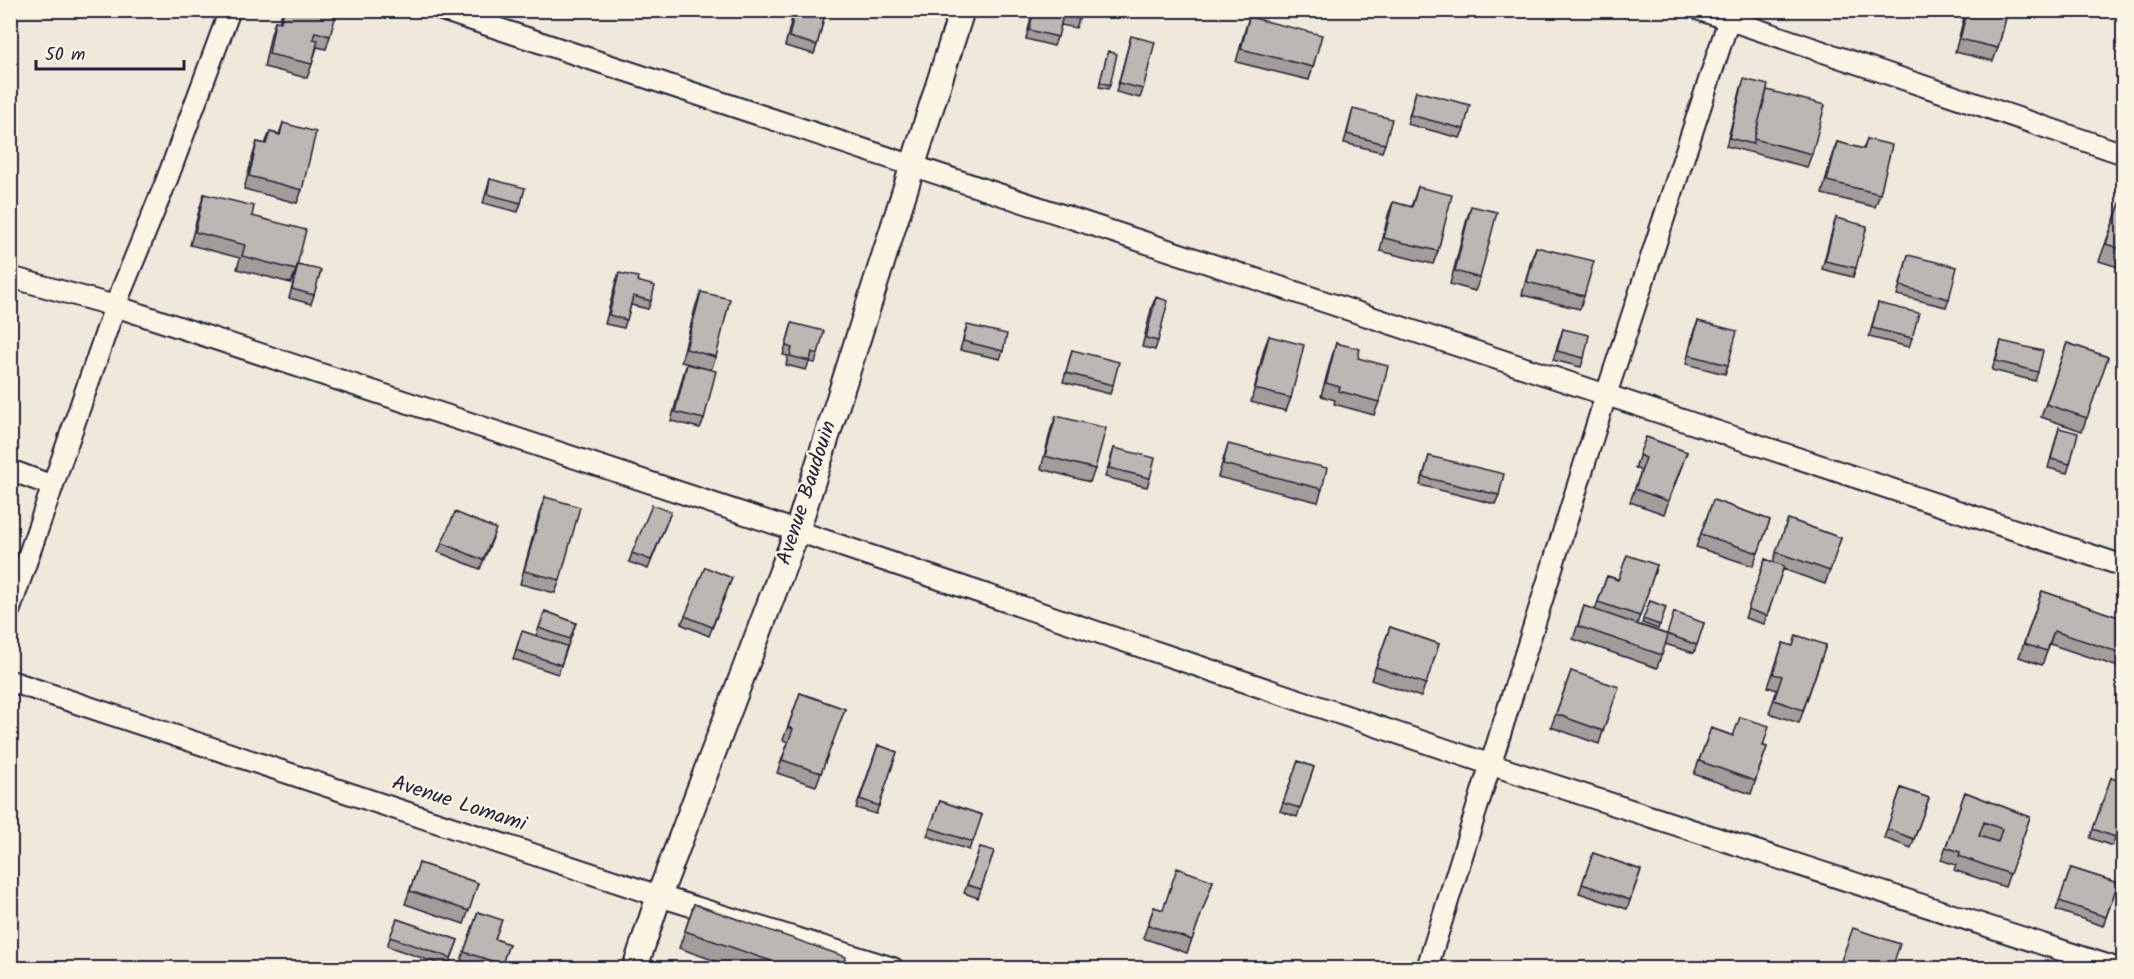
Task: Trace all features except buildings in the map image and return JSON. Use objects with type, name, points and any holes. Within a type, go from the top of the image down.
[{"type":"street","points":[[10,609],[115,306],[166,182],[230,10]]},
{"type":"street","points":[[442,10],[2124,566]]},
{"type":"street","name":"Avenue Baudouin","points":[[635,969],[659,896],[796,531],[962,10]]},
{"type":"street","points":[[1700,10],[1731,15],[2124,154]]},
{"type":"street","points":[[1427,969],[1606,395],[1731,15]]},
{"type":"street","points":[[10,277],[115,306],[796,531],[1492,765],[2116,969]]},
{"type":"street","points":[[10,470],[53,486]]},
{"type":"street","name":"Avenue Lomami","points":[[10,681],[659,896],[893,969]]}]
